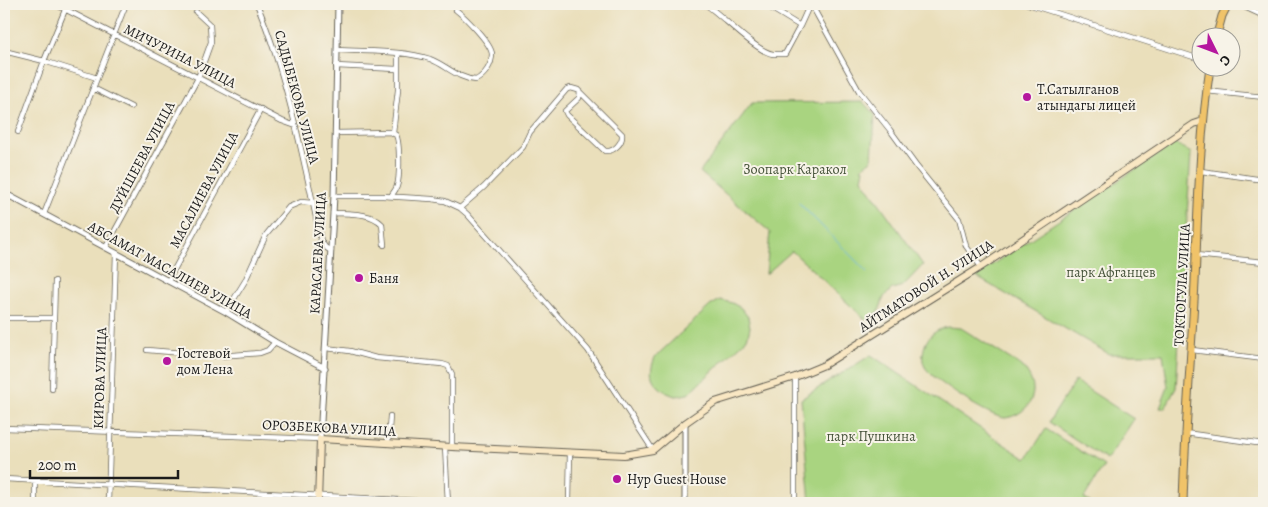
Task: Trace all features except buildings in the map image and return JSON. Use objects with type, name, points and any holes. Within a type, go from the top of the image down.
[{"type":"highway","points":[[1219,28],[1228,4]]},
{"type":"highway","name":"ТОКТОГУЛА УЛИЦА","points":[[1183,503],[1185,433],[1192,350],[1203,122],[1208,78]]},
{"type":"main road","name":"АЙТМАТОВОЙ Н. УЛИЦА","points":[[653,450],[685,422],[715,402],[795,378],[824,365],[981,267],[1194,124],[1203,122]]},
{"type":"main road","name":"ОРОЗБЕКОВА УЛИЦА","points":[[320,439],[624,455],[653,450]]},
{"type":"main road","name":"КАРАСАЕВА УЛИЦА","points":[[318,500],[320,439]]},
{"type":"street","name":"МИЧУРИНА УЛИЦА","points":[[55,4],[282,121],[296,126]]},
{"type":"street","points":[[44,214],[126,4]]},
{"type":"street","name":"САДЫБЕКОВА УЛИЦА","points":[[257,4],[269,34],[296,126],[321,241],[331,251]]},
{"type":"street","name":"КАРАСАЕВА УЛИЦА","points":[[320,439],[334,196],[338,4]]},
{"type":"street","points":[[705,4],[746,38],[771,54],[785,54],[811,4]]},
{"type":"street","points":[[769,4],[769,7],[800,26]]},
{"type":"street","points":[[811,4],[859,92],[959,219],[966,246],[981,267]]},
{"type":"street","points":[[1028,4],[1190,56]]},
{"type":"street","points":[[1238,4],[1264,16]]},
{"type":"street","points":[[18,132],[65,10]]},
{"type":"street","points":[[337,50],[398,53],[432,60],[461,77],[476,80],[483,76],[490,65],[492,54],[490,47],[466,18],[456,10]]},
{"type":"street","name":"ДУЙШЕЕВА УЛИЦА","points":[[106,247],[198,78],[211,42],[210,25],[196,12]]},
{"type":"street","points":[[4,50],[97,78]]},
{"type":"street","points":[[391,196],[397,186],[398,179],[398,142],[393,133],[398,90],[398,53]]},
{"type":"street","points":[[336,66],[397,69]]},
{"type":"street","points":[[93,88],[130,107]]},
{"type":"street","points":[[460,208],[484,187],[523,147],[530,132],[567,89],[575,88],[580,92],[622,134],[622,141],[612,150],[605,151],[565,113],[567,108],[579,98],[580,92]]},
{"type":"street","points":[[1206,91],[1264,97]]},
{"type":"street","name":"МАСАЛИЕВА УЛИЦА","points":[[168,281],[261,109]]},
{"type":"street","points":[[335,133],[393,133]]},
{"type":"street","points":[[1201,171],[1264,180]]},
{"type":"street","name":"АБСАМАТ МАСАЛИЕВ УЛИЦА","points":[[4,193],[226,312],[275,342],[325,368]]},
{"type":"street","points":[[334,196],[391,196],[432,199],[445,201],[460,208],[588,350],[653,450]]},
{"type":"street","points":[[226,312],[245,281],[266,235],[289,207],[301,202],[313,203]]},
{"type":"street","points":[[333,213],[359,214],[378,220],[382,224],[384,245]]},
{"type":"street","name":"КИРОВА УЛИЦА","points":[[108,503],[116,253]]},
{"type":"street","points":[[1196,255],[1264,262]]},
{"type":"street","points":[[52,389],[55,281]]},
{"type":"street","points":[[4,318],[54,318]]},
{"type":"street","points":[[147,350],[218,356],[260,353],[268,350],[275,342]]},
{"type":"street","points":[[326,348],[350,351],[376,358],[448,366],[452,374],[448,503]]},
{"type":"street","points":[[1192,350],[1264,358]]},
{"type":"street","points":[[795,378],[795,503]]},
{"type":"street","points":[[388,443],[390,416]]},
{"type":"street","points":[[685,422],[685,503]]},
{"type":"street","name":"ОРОЗБЕКОВА УЛИЦА","points":[[4,428],[320,439]]},
{"type":"street","points":[[1185,433],[1264,444]]},
{"type":"street","points":[[569,503],[570,452]]},
{"type":"street","points":[[4,479],[318,500],[457,503]]},
{"type":"street","points":[[35,481],[35,503]]},
{"type":"green space","name":"Зоопарк Каракол","points":[[863,102],[875,115],[872,159],[861,168],[864,169],[862,179],[923,265],[903,286],[892,289],[884,297],[879,311],[867,321],[792,251],[766,274],[770,232],[700,172],[752,103]]},
{"type":"green space","name":"парк Афганцев","points":[[1175,143],[1191,153],[1176,388],[1165,408],[1160,408],[1168,387],[1163,354],[1109,354],[975,276]]},
{"type":"green space","points":[[720,300],[741,308],[748,317],[750,327],[746,340],[688,394],[676,396],[665,392],[655,383],[652,377],[655,357],[710,306]]},
{"type":"green space","points":[[948,327],[961,328],[1023,367],[1031,379],[1033,388],[1030,402],[1025,408],[1012,416],[1005,418],[998,416],[962,397],[930,373],[923,362],[925,345],[934,333]]},
{"type":"green space","name":"парк Пушкина","points":[[871,355],[1026,459],[1046,429],[1104,466],[1084,498],[1091,503],[810,503],[801,399]]},
{"type":"green space","points":[[1075,381],[1134,419],[1107,460],[1049,422]]},
{"type":"waterway","points":[[799,203],[867,272]]},
{"type":"place","name":"Т.Сатылганов атындагы лицей","points":[[1027,97]]},
{"type":"place","name":"Баня","points":[[359,278]]},
{"type":"place","name":"Гостевой дом Лена","points":[[167,361]]},
{"type":"place","name":"Нур Guest House","points":[[617,479]]}]
